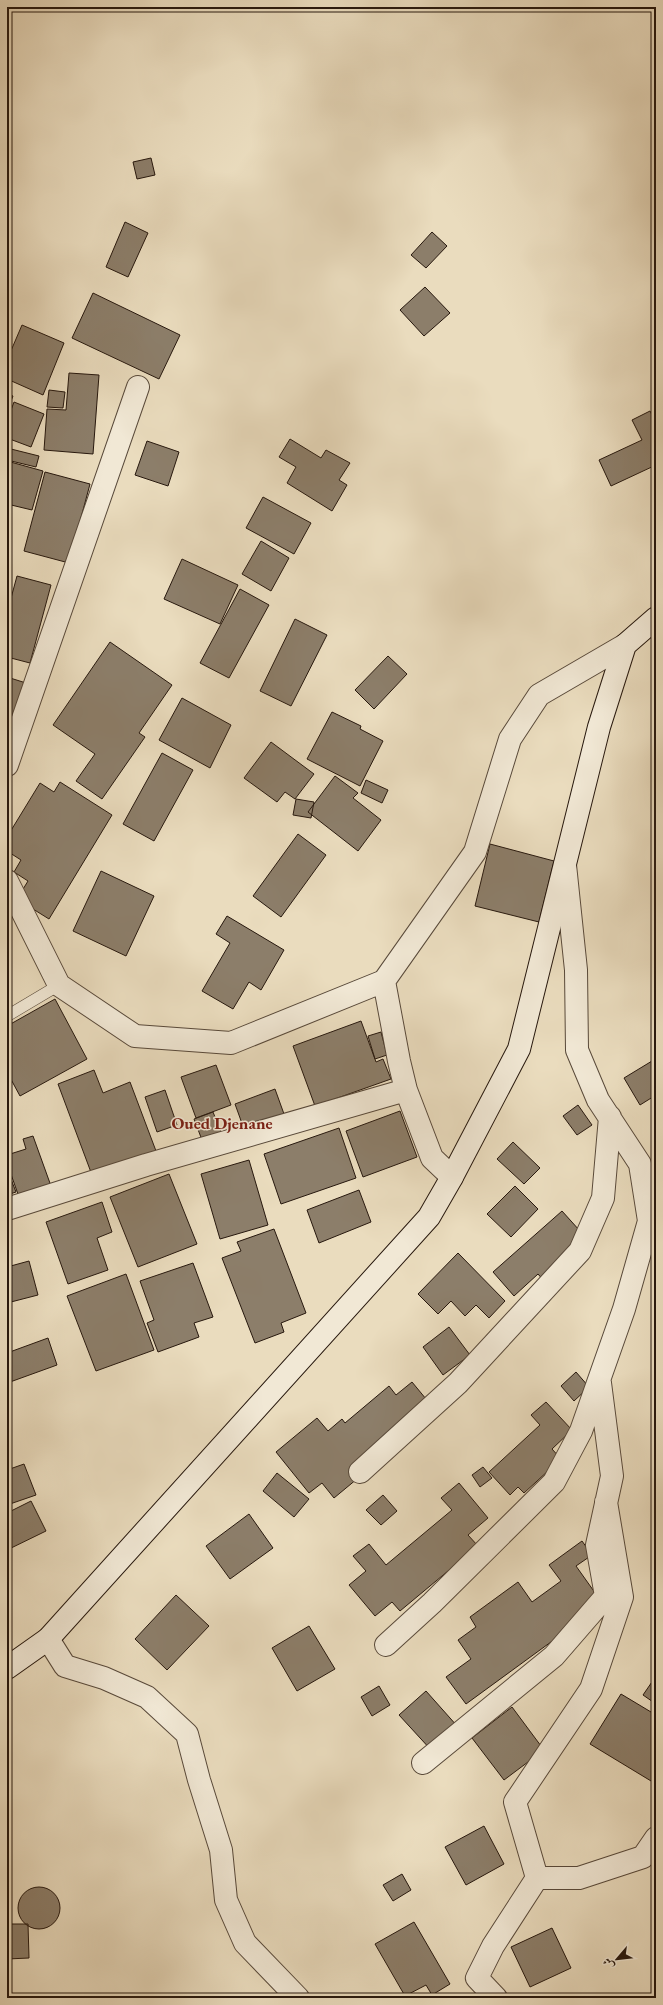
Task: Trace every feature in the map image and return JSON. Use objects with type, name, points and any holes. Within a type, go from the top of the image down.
[{"type":"street","points":[[7,765],[138,387]]},
{"type":"street","points":[[7,881],[59,985],[135,1036],[231,1043],[384,981],[476,852],[510,738],[539,695],[625,645],[656,618]]},
{"type":"street","points":[[7,1668],[48,1639],[429,1217],[452,1177],[519,1048],[599,727],[625,645]]},
{"type":"street","points":[[386,1645],[432,1603],[554,1482],[581,1431],[624,1308],[649,1221],[640,1164],[598,1100],[577,1050],[576,970],[565,861]]},
{"type":"street","points":[[384,981],[406,1090],[432,1158],[452,1177]]},
{"type":"street","points":[[7,1210],[146,1165],[406,1090]]},
{"type":"street","points":[[360,1472],[458,1382],[580,1251],[602,1198],[610,1117]]},
{"type":"street","points":[[423,1763],[554,1656],[606,1596],[597,1545],[612,1476],[600,1376]]},
{"type":"street","points":[[496,1998],[477,1978],[493,1946],[537,1878],[515,1802],[591,1689],[622,1597],[606,1502]]},
{"type":"street","points":[[48,1639],[65,1666],[104,1678],[147,1697],[187,1734],[198,1780],[221,1850],[226,1900],[245,1944],[298,1998]]},
{"type":"street","points":[[537,1878],[579,1878],[644,1858],[656,1838]]},
{"type":"lane","points":[[7,1016],[59,985]]},
{"type":"building","points":[[151,158],[155,175],[137,179],[133,162]]},
{"type":"building","points":[[125,222],[148,233],[128,277],[106,267]]},
{"type":"building","points":[[432,232],[447,246],[426,268],[411,255]]},
{"type":"building","points":[[425,287],[450,313],[424,336],[400,310]]},
{"type":"building","points":[[93,293],[180,335],[159,379],[72,338]]},
{"type":"building","points":[[22,325],[64,343],[43,395],[7,379],[7,360]]},
{"type":"building","points":[[69,373],[99,375],[93,454],[44,450],[47,409],[66,410]]},
{"type":"building","points":[[49,390],[65,392],[63,408],[47,407]]},
{"type":"building","points":[[7,394],[13,396],[7,411]]},
{"type":"building","points":[[14,402],[44,414],[31,447],[7,438],[7,421]]},
{"type":"building","points":[[650,411],[656,423],[656,465],[611,486],[599,460],[642,440],[632,420]]},
{"type":"building","points":[[290,439],[321,458],[326,450],[350,463],[339,480],[347,485],[332,511],[287,483],[296,467],[279,457]]},
{"type":"building","points":[[147,441],[179,452],[168,486],[135,475]]},
{"type":"building","points":[[7,448],[39,456],[36,467],[7,460]]},
{"type":"building","points":[[7,461],[43,471],[32,510],[7,504]]},
{"type":"building","points":[[45,472],[90,484],[69,563],[24,551]]},
{"type":"building","points":[[263,497],[311,523],[294,554],[246,528]]},
{"type":"building","points":[[261,541],[289,558],[271,591],[242,574]]},
{"type":"building","points":[[182,559],[238,585],[220,624],[164,599]]},
{"type":"building","points":[[17,576],[51,585],[30,663],[7,657],[7,613]]},
{"type":"building","points":[[240,589],[269,605],[229,678],[200,663]]},
{"type":"building","points":[[295,619],[327,635],[291,706],[260,691]]},
{"type":"building","points":[[110,642],[172,685],[139,733],[145,737],[102,799],[76,781],[95,754],[53,725]]},
{"type":"building","points":[[388,656],[407,674],[374,709],[355,690]]},
{"type":"building","points":[[7,677],[26,683],[7,744]]},
{"type":"building","points":[[182,698],[231,725],[210,768],[159,740]]},
{"type":"building","points":[[332,712],[361,726],[360,729],[383,741],[360,786],[307,759]]},
{"type":"building","points":[[271,742],[314,774],[295,799],[285,792],[277,802],[244,778]]},
{"type":"building","points":[[162,753],[193,770],[154,841],[123,824]]},
{"type":"building","points":[[335,776],[358,793],[353,798],[381,820],[358,851],[308,812]]},
{"type":"building","points":[[366,780],[388,790],[382,803],[361,793]]},
{"type":"building","points":[[60,782],[112,815],[49,919],[17,899],[28,881],[14,872],[21,860],[7,851],[7,837],[40,783],[54,792]]},
{"type":"building","points":[[296,799],[314,802],[311,818],[293,815]]},
{"type":"building","points":[[298,834],[326,855],[281,917],[253,896]]},
{"type":"building","points":[[490,844],[554,861],[539,922],[475,906]]},
{"type":"building","points":[[101,871],[154,896],[126,956],[73,931]]},
{"type":"building","points":[[227,916],[284,950],[261,990],[249,982],[233,1009],[202,991],[230,943],[216,934]]},
{"type":"building","points":[[55,999],[87,1059],[20,1096],[7,1072],[7,1026]]},
{"type":"building","points":[[361,1021],[376,1062],[383,1059],[391,1079],[315,1106],[293,1046]]},
{"type":"building","points":[[381,1032],[387,1055],[375,1059],[368,1036]]},
{"type":"building","points":[[652,1061],[656,1069],[656,1095],[640,1105],[624,1078]]},
{"type":"building","points":[[216,1065],[231,1105],[196,1118],[181,1077]]},
{"type":"building","points":[[94,1070],[103,1093],[130,1082],[156,1151],[92,1175],[58,1084]]},
{"type":"building","points":[[275,1089],[284,1114],[244,1129],[235,1104]]},
{"type":"building","points":[[165,1090],[177,1125],[157,1132],[145,1097]]},
{"type":"building","points":[[578,1105],[592,1125],[577,1135],[563,1116]]},
{"type":"building","points":[[400,1111],[417,1157],[363,1177],[346,1131]]},
{"type":"building","points":[[213,1112],[221,1132],[202,1140],[194,1119]]},
{"type":"building","points":[[339,1128],[356,1178],[281,1204],[264,1154]]},
{"type":"building","points":[[33,1136],[51,1186],[19,1197],[7,1163],[7,1155],[26,1149],[23,1139]]},
{"type":"building","points":[[513,1142],[540,1168],[524,1184],[497,1159]]},
{"type":"building","points":[[249,1160],[268,1225],[220,1239],[201,1174]]},
{"type":"building","points":[[7,1169],[16,1192],[7,1195]]},
{"type":"building","points":[[169,1174],[197,1244],[138,1267],[110,1197]]},
{"type":"building","points":[[515,1186],[538,1209],[511,1237],[487,1214]]},
{"type":"building","points":[[359,1190],[371,1222],[319,1243],[307,1210]]},
{"type":"building","points":[[102,1202],[112,1232],[97,1238],[108,1270],[68,1284],[46,1222]]},
{"type":"building","points":[[562,1211],[589,1241],[544,1281],[538,1274],[514,1296],[493,1272]]},
{"type":"building","points":[[274,1229],[306,1313],[281,1323],[284,1332],[255,1343],[222,1258],[241,1251],[237,1242]]},
{"type":"building","points":[[458,1253],[505,1301],[489,1318],[476,1305],[465,1316],[451,1301],[438,1314],[418,1294]]},
{"type":"building","points":[[29,1261],[38,1295],[7,1303],[7,1267]]},
{"type":"building","points":[[193,1263],[213,1317],[194,1323],[199,1337],[158,1352],[147,1323],[154,1320],[140,1281]]},
{"type":"building","points":[[126,1274],[154,1350],[96,1371],[67,1296]]},
{"type":"building","points":[[449,1327],[470,1355],[443,1375],[423,1347]]},
{"type":"building","points":[[48,1338],[57,1365],[10,1382],[7,1375],[7,1353]]},
{"type":"building","points":[[576,1372],[589,1387],[574,1401],[561,1386]]},
{"type":"building","points":[[412,1382],[431,1405],[369,1469],[334,1498],[322,1483],[309,1493],[276,1452],[317,1418],[328,1431],[342,1419],[345,1423],[389,1386],[396,1395]]},
{"type":"building","points":[[546,1402],[572,1430],[552,1449],[561,1459],[524,1493],[518,1487],[510,1495],[489,1472],[540,1425],[531,1415]]},
{"type":"building","points":[[24,1464],[36,1495],[7,1505],[7,1470]]},
{"type":"building","points":[[483,1467],[492,1478],[480,1487],[472,1475]]},
{"type":"building","points":[[277,1473],[309,1499],[294,1517],[263,1491]]},
{"type":"building","points":[[459,1483],[488,1518],[468,1535],[478,1546],[400,1611],[392,1602],[375,1616],[349,1585],[366,1571],[353,1556],[369,1544],[386,1565],[452,1510],[441,1498]]},
{"type":"building","points":[[383,1495],[397,1511],[381,1525],[366,1510]]},
{"type":"building","points":[[31,1501],[46,1531],[7,1550],[7,1513]]},
{"type":"building","points":[[249,1514],[273,1548],[230,1579],[206,1546]]},
{"type":"building","points":[[582,1541],[592,1555],[576,1566],[603,1604],[466,1704],[446,1677],[471,1659],[458,1640],[476,1627],[470,1617],[518,1582],[532,1602],[561,1581],[549,1565]]},
{"type":"building","points":[[176,1595],[209,1626],[167,1670],[135,1639]]},
{"type":"building","points":[[309,1626],[335,1669],[297,1691],[272,1648]]},
{"type":"building","points":[[656,1676],[656,1704],[643,1695]]},
{"type":"building","points":[[379,1686],[390,1705],[372,1716],[361,1697]]},
{"type":"building","points":[[426,1691],[458,1727],[432,1751],[399,1715]]},
{"type":"building","points":[[621,1694],[656,1715],[656,1784],[590,1744]]},
{"type":"building","points":[[512,1707],[544,1750],[504,1780],[472,1738]]},
{"type":"building","points":[[484,1826],[504,1864],[466,1885],[445,1847]]},
{"type":"building","points":[[402,1874],[411,1890],[393,1901],[383,1885]]},
{"type":"building","points":[[35,1887],[43,1887],[51,1890],[57,1896],[60,1908],[57,1920],[51,1926],[43,1929],[35,1929],[27,1926],[21,1920],[18,1912],[18,1904],[21,1896],[27,1890]]},
{"type":"building","points":[[414,1922],[450,1984],[432,1995],[426,1985],[405,1996],[375,1944]]},
{"type":"building","points":[[7,1924],[28,1924],[29,1958],[7,1959]]},
{"type":"building","points":[[552,1928],[571,1968],[530,1987],[511,1947]]},
{"type":"district","name":"Oued Djenane","points":[[222,1123]]}]
